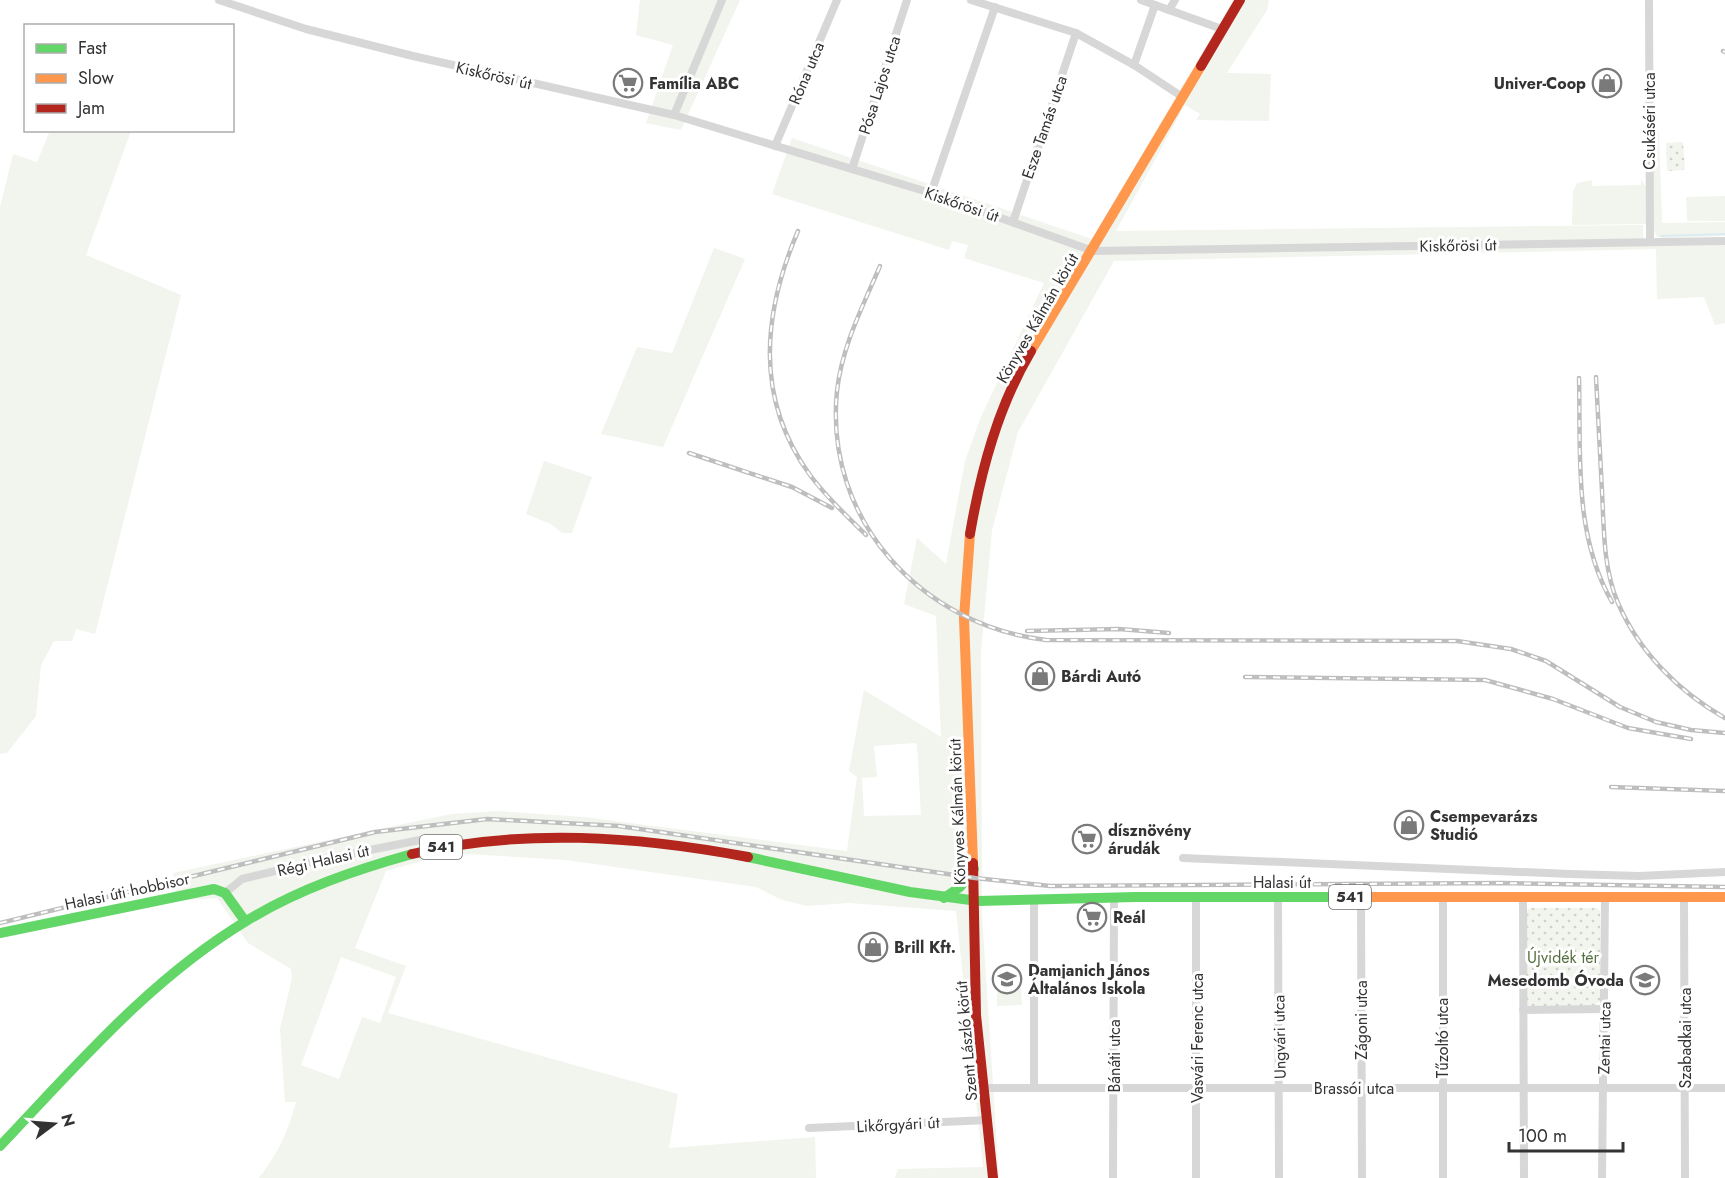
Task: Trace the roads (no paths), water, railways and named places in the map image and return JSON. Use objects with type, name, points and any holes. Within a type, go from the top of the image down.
[{"type":"main road","name":"Könyves Kálmán körút","points":[[975,900],[964,586],[970,525],[987,454],[1008,398],[1025,362],[1240,0]]},
{"type":"main road","name":"Halasi út","points":[[245,921],[285,898],[387,860],[469,842],[535,836],[651,842],[776,863],[944,898],[975,900],[1114,897],[1725,897]]},
{"type":"main road","points":[[944,898],[960,887],[974,869]]},
{"type":"main road","name":"Halasi úti hobbisor","points":[[0,933],[202,890],[214,889],[225,893]]},
{"type":"main road","points":[[225,893],[245,921]]},
{"type":"main road","name":"Szent László körút","points":[[975,900],[976,1015],[993,1178]]},
{"type":"main road","name":"541","points":[[0,1146],[122,1018],[199,952],[245,921]]},
{"type":"street","name":"Kiskőrösi út","points":[[219,0],[306,29],[413,57],[674,115],[931,193],[1093,251],[1725,241]]},
{"type":"street","points":[[674,115],[722,0]]},
{"type":"street","name":"Róna utca","points":[[775,146],[837,0]]},
{"type":"street","name":"Pósa Lajos utca","points":[[852,169],[907,0]]},
{"type":"street","points":[[971,0],[1076,33],[1134,65],[1181,96]]},
{"type":"street","points":[[1006,10],[1010,0]]},
{"type":"street","points":[[1141,0],[1222,29]]},
{"type":"street","points":[[1169,10],[1175,0]]},
{"type":"street","name":"Csukáséri utca","points":[[1649,0],[1650,242]]},
{"type":"street","points":[[1134,65],[1155,5]]},
{"type":"street","points":[[931,193],[995,7]]},
{"type":"street","name":"Esze Tamás utca","points":[[1013,222],[1076,33]]},
{"type":"street","name":"Régi Halasi út","points":[[225,893],[242,879],[320,860],[425,839]]},
{"type":"street","points":[[1183,858],[1640,876],[1725,872]]},
{"type":"street","name":"Bánáti utca","points":[[1113,1178],[1114,897]]},
{"type":"street","name":"Vasvári Ferenc utca","points":[[1196,897],[1198,1089],[1196,1178]]},
{"type":"street","name":"Ungvári utca","points":[[1278,897],[1279,1178]]},
{"type":"street","name":"Zágoni utca","points":[[1361,897],[1362,1178]]},
{"type":"street","name":"Tűzoltó utca","points":[[1443,897],[1443,1178]]},
{"type":"street","points":[[1523,897],[1524,1178]]},
{"type":"street","name":"Zentai utca","points":[[1602,1178],[1605,897]]},
{"type":"street","name":"Szabadkai utca","points":[[1684,898],[1685,1178]]},
{"type":"street","points":[[1034,900],[1034,1086]]},
{"type":"street","points":[[1523,1010],[1604,1009]]},
{"type":"street","name":"Brassói utca","points":[[984,1088],[1034,1086],[1114,1089],[1725,1088]]},
{"type":"street","name":"Likőrgyári út","points":[[809,1128],[988,1120]]},
{"type":"waterway","points":[[1661,236],[1725,234]]},
{"type":"railway","points":[[798,231],[777,293],[770,355],[772,386],[780,416],[792,446],[810,475],[866,535]]},
{"type":"railway","points":[[880,266],[848,342],[837,391],[837,438],[847,482],[864,523],[890,558],[922,589],[959,613],[1001,630],[1046,640],[1457,641],[1511,649],[1546,661],[1620,707],[1656,722],[1691,730],[1725,733]]},
{"type":"railway","points":[[1596,377],[1605,548],[1613,590],[1637,638],[1662,669],[1692,696],[1725,718]]},
{"type":"railway","points":[[1579,378],[1580,464],[1585,521],[1599,576],[1612,602]]},
{"type":"railway","points":[[689,453],[792,487],[832,508]]},
{"type":"railway","points":[[1027,631],[1119,629],[1169,633]]},
{"type":"railway","points":[[1245,677],[1485,680],[1553,699],[1628,728],[1691,739]]},
{"type":"railway","points":[[1611,787],[1725,791]]},
{"type":"railway","points":[[0,923],[375,832],[487,819],[619,826],[975,878],[1050,886],[1503,883],[1725,887]]},
{"type":"place","name":"Família ABC","points":[[628,83]]},
{"type":"place","name":"Univer-Coop","points":[[1607,83]]},
{"type":"place","name":"Bárdi Autó","points":[[1040,676]]},
{"type":"place","name":"Csempevarázs Studió","points":[[1409,825]]},
{"type":"place","name":"dísznövény árudák","points":[[1087,839]]},
{"type":"place","name":"Reál","points":[[1092,917]]},
{"type":"place","name":"Brill Kft.","points":[[873,947]]},
{"type":"place","name":"Damjanich János Általános Iskola","points":[[1007,979]]},
{"type":"place","name":"Mesedomb Óvoda","points":[[1645,980]]},
{"type":"park label","name":"Újvidék tér","points":[[1563,957]]}]
